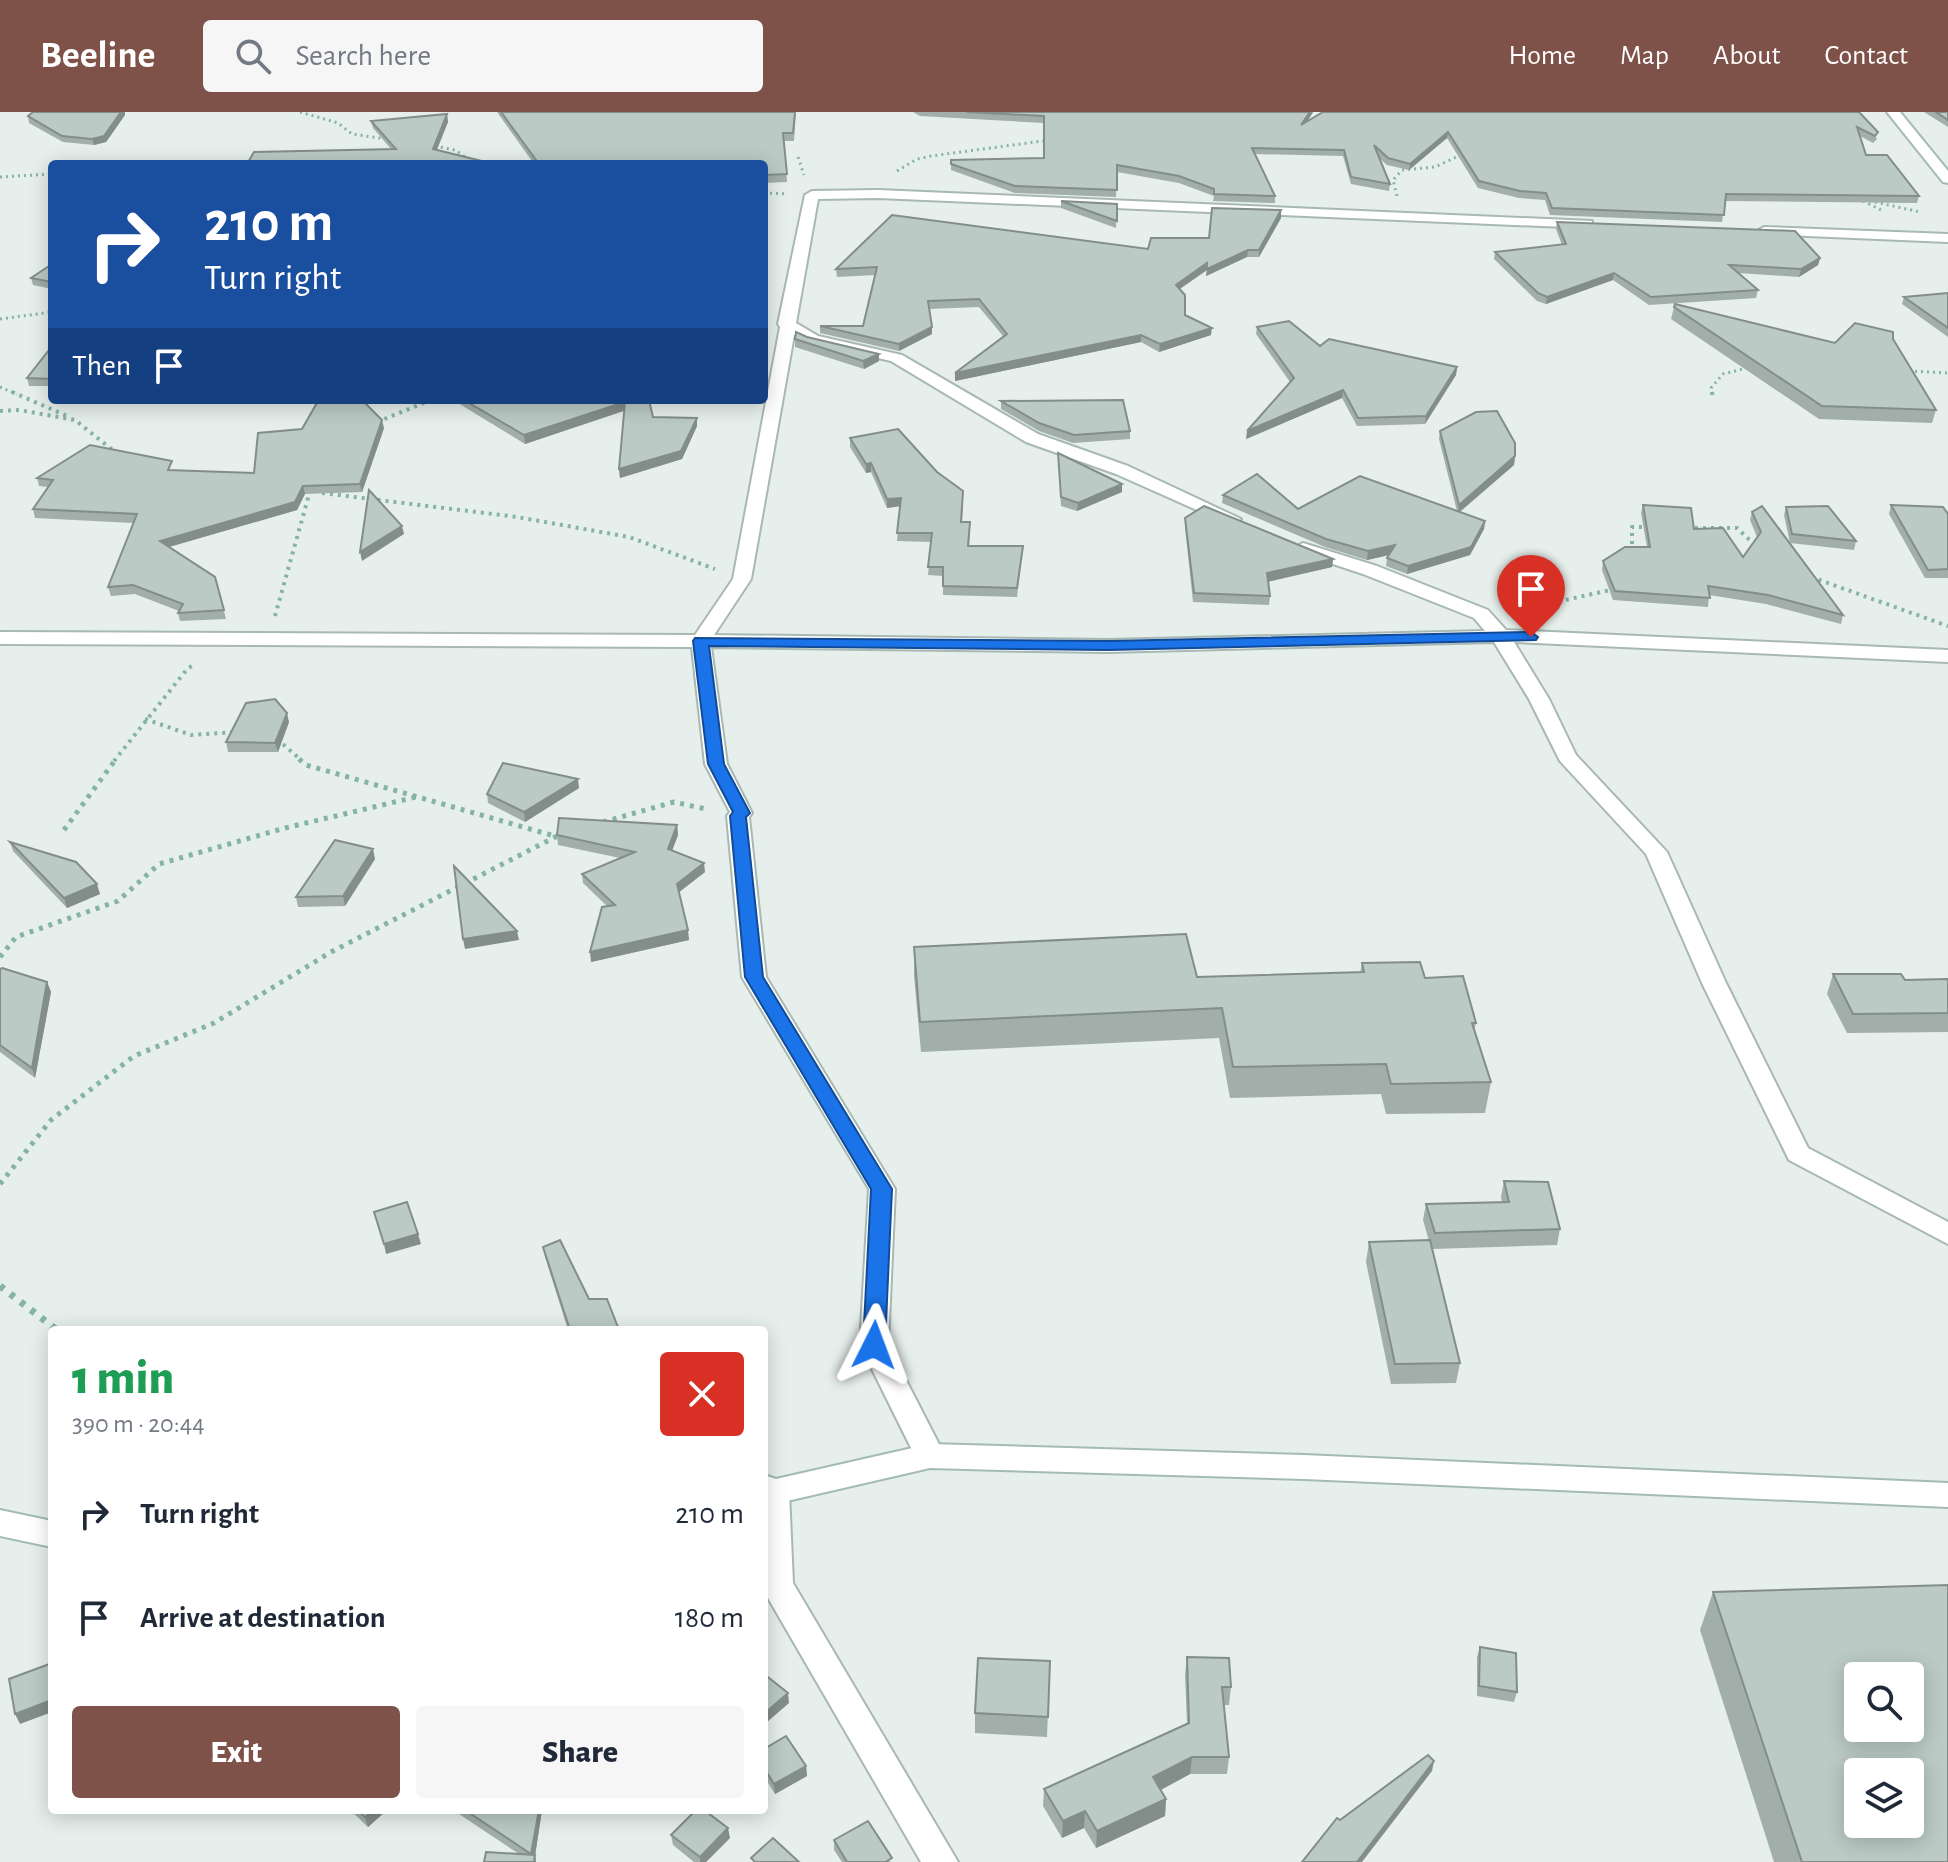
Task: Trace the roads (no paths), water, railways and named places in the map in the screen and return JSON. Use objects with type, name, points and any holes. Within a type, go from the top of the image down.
[{"type":"street","points":[[1893,112],[1948,179]]},
{"type":"street","points":[[930,1456],[874,1345],[882,1189],[754,977],[738,816],[741,813],[716,764],[701,641],[742,579],[786,324],[812,195],[1599,224]]},
{"type":"street","points":[[1742,230],[1948,238]]},
{"type":"street","points":[[786,324],[813,339],[896,358],[1032,438],[1122,470],[1255,527]]},
{"type":"street","points":[[1280,538],[1481,614],[1500,636],[1539,699],[1567,757],[1656,852],[1714,983],[1798,1154],[1948,1234]]},
{"type":"street","points":[[0,638],[269,637],[1108,646],[1500,636],[1948,656]]},
{"type":"street","points":[[940,1862],[777,1585],[769,1489],[930,1456],[1320,1467],[1948,1495]]},
{"type":"street","points":[[0,1523],[48,1533]]}]
